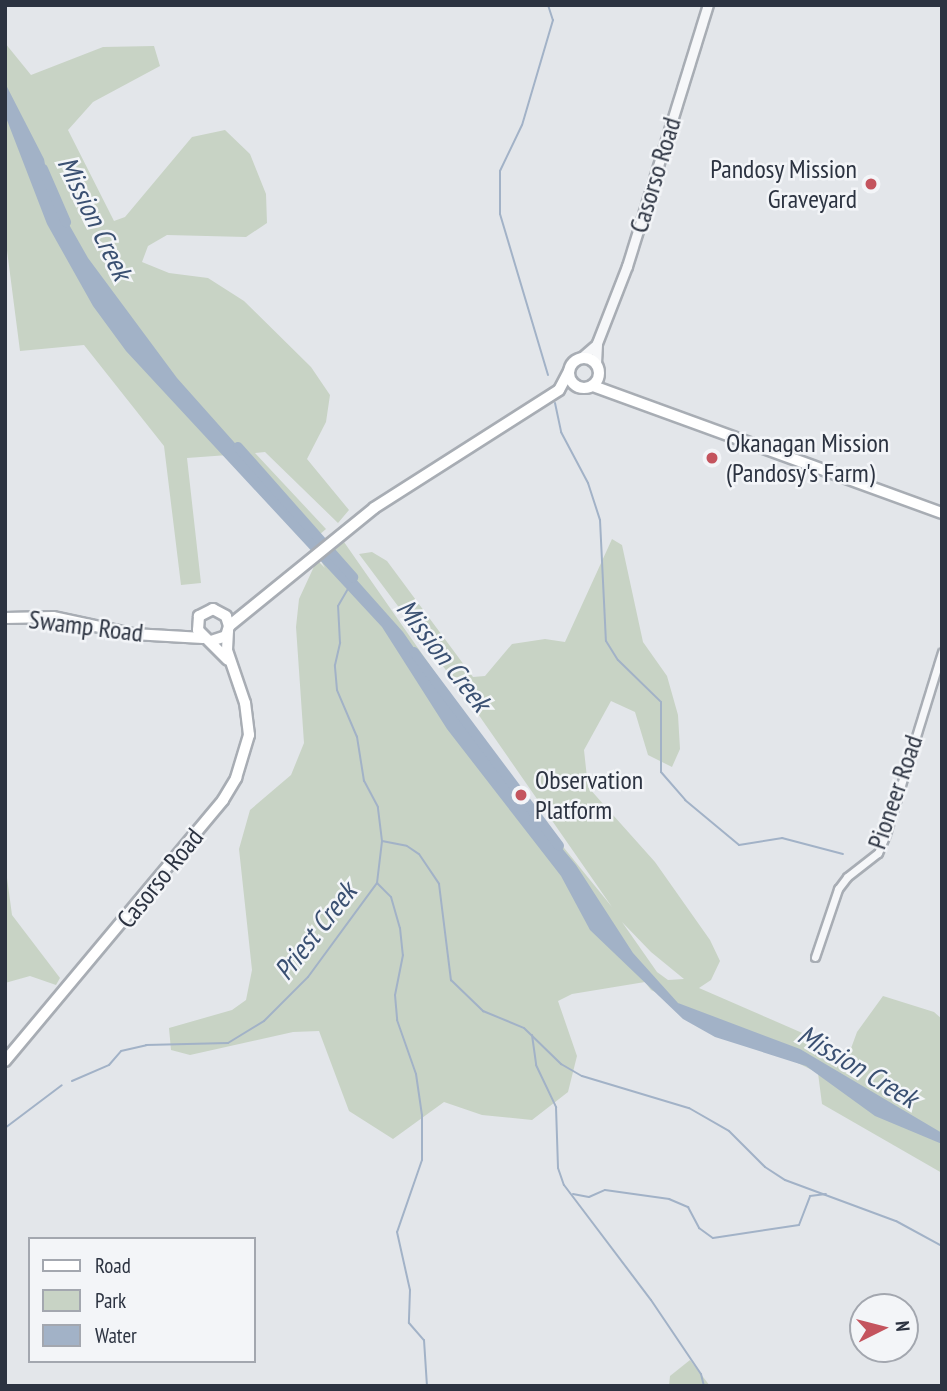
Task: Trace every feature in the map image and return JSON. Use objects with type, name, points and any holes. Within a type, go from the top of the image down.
[{"type":"main road","points":[[559,390],[569,371],[582,358],[598,368],[609,388]]},
{"type":"main road","points":[[593,386],[598,368]]},
{"type":"main road","points":[[569,371],[579,387]]},
{"type":"main road","points":[[252,606],[223,612],[208,610],[200,616],[197,625],[207,640],[221,639],[252,606],[340,534],[559,390],[579,387],[609,388],[942,513]]},
{"type":"main road","points":[[223,612],[229,628]]},
{"type":"main road","name":"Swamp Road","points":[[166,634],[191,625],[200,616]]},
{"type":"main road","name":"Swamp Road","points":[[5,618],[53,617],[133,635],[166,634],[207,640]]},
{"type":"main road","name":"Casorso Road","points":[[5,1061],[223,800],[242,763],[249,735],[245,703],[233,669],[229,628]]},
{"type":"main road","name":"Casorso Road","points":[[207,640],[233,669]]},
{"type":"street","name":"Casorso Road","points":[[598,368],[597,343],[627,266],[708,5]]},
{"type":"street","name":"Casorso Road","points":[[582,358],[597,343]]},
{"type":"street","name":"Pioneer Road","points":[[815,957],[838,889],[878,853],[886,834],[942,652]]},
{"type":"green space","points":[[5,43],[31,75],[103,47],[154,46],[160,66],[93,102],[68,130],[114,221],[125,217],[192,137],[225,130],[250,154],[266,194],[267,223],[246,237],[167,235],[148,246],[142,262],[169,273],[208,278],[244,301],[311,367],[330,395],[326,422],[307,459],[349,510],[338,523],[265,452],[255,453],[326,529],[312,541],[228,455],[187,458],[201,583],[181,585],[164,446],[84,345],[20,351],[5,235]]},
{"type":"green space","points":[[612,539],[622,545],[643,642],[667,676],[678,715],[680,749],[672,767],[648,755],[635,712],[611,701],[584,750],[588,787],[655,862],[710,940],[720,961],[711,980],[699,988],[807,1035],[846,1062],[857,1032],[883,996],[934,1012],[942,1019],[942,1173],[822,1104],[818,1073],[651,990],[645,982],[572,994],[558,1001],[577,1056],[568,1092],[532,1120],[482,1115],[444,1102],[393,1139],[349,1111],[319,1031],[293,1032],[190,1055],[171,1050],[169,1028],[232,1010],[246,1000],[252,970],[239,849],[250,810],[291,775],[304,743],[296,627],[299,599],[317,560],[325,568],[321,561],[344,542],[517,790],[612,907],[469,701],[359,554],[372,552],[387,561],[473,677],[485,676],[512,644],[545,639],[565,642]],"holes":[[[622,922],[651,952],[684,979],[668,980],[657,972]]]},
{"type":"green space","points":[[5,863],[12,915],[60,978],[56,985],[30,976],[5,983]]},
{"type":"green space","points":[[690,1360],[710,1386],[669,1386],[670,1376]]},
{"type":"water","name":"Mission Creek","points":[[5,83],[44,159],[50,191],[88,258],[177,378],[403,632],[510,786],[576,865],[633,953],[678,1003],[800,1049],[942,1133],[942,1144],[875,1116],[806,1066],[715,1037],[683,1019],[590,930],[561,876],[447,729],[382,627],[126,351],[93,306],[47,224],[5,115]]},
{"type":"waterway","points":[[548,5],[553,20],[522,125],[500,171],[500,214],[548,375]]},
{"type":"waterway","name":"Mission Creek","points":[[43,169],[66,222]]},
{"type":"waterway","points":[[555,403],[561,432],[588,483],[600,520],[606,641],[618,660],[661,702],[661,772],[685,800],[739,845],[782,838],[843,854]]},
{"type":"waterway","name":"Mission Creek","points":[[238,447],[353,577]]},
{"type":"waterway","name":"Priest Creek","points":[[72,1081],[109,1065],[121,1051],[146,1045],[228,1043],[264,1021],[308,977],[377,883],[382,841],[378,807],[364,781],[357,737],[337,690],[335,665],[340,643],[338,606],[348,589]]},
{"type":"waterway","name":"Mission Creek","points":[[414,652],[559,846]]},
{"type":"waterway","points":[[382,841],[407,846],[419,854],[439,884],[451,980],[483,1011],[524,1028],[561,1064],[582,1076],[689,1108],[729,1131],[765,1167],[785,1180],[896,1221],[942,1246]]},
{"type":"waterway","points":[[377,883],[391,897],[400,928],[403,955],[395,995],[397,1020],[416,1074],[422,1115],[422,1160],[397,1232],[410,1290],[409,1323],[424,1340],[427,1386]]},
{"type":"waterway","points":[[532,1035],[536,1065],[556,1107],[558,1168],[564,1185],[651,1300],[701,1374],[704,1386]]},
{"type":"waterway","name":"Priest Creek","points":[[5,1128],[62,1085]]},
{"type":"waterway","points":[[573,1194],[589,1197],[605,1190],[669,1199],[688,1207],[699,1228],[713,1238],[799,1225],[810,1196],[826,1194]]},
{"type":"place","name":"Pandosy Mission Graveyard","points":[[871,184]]},
{"type":"place","name":"Okanagan Mission (Pandosy's Farm)","points":[[712,458]]},
{"type":"place","name":"Observation Platform","points":[[521,795]]}]
